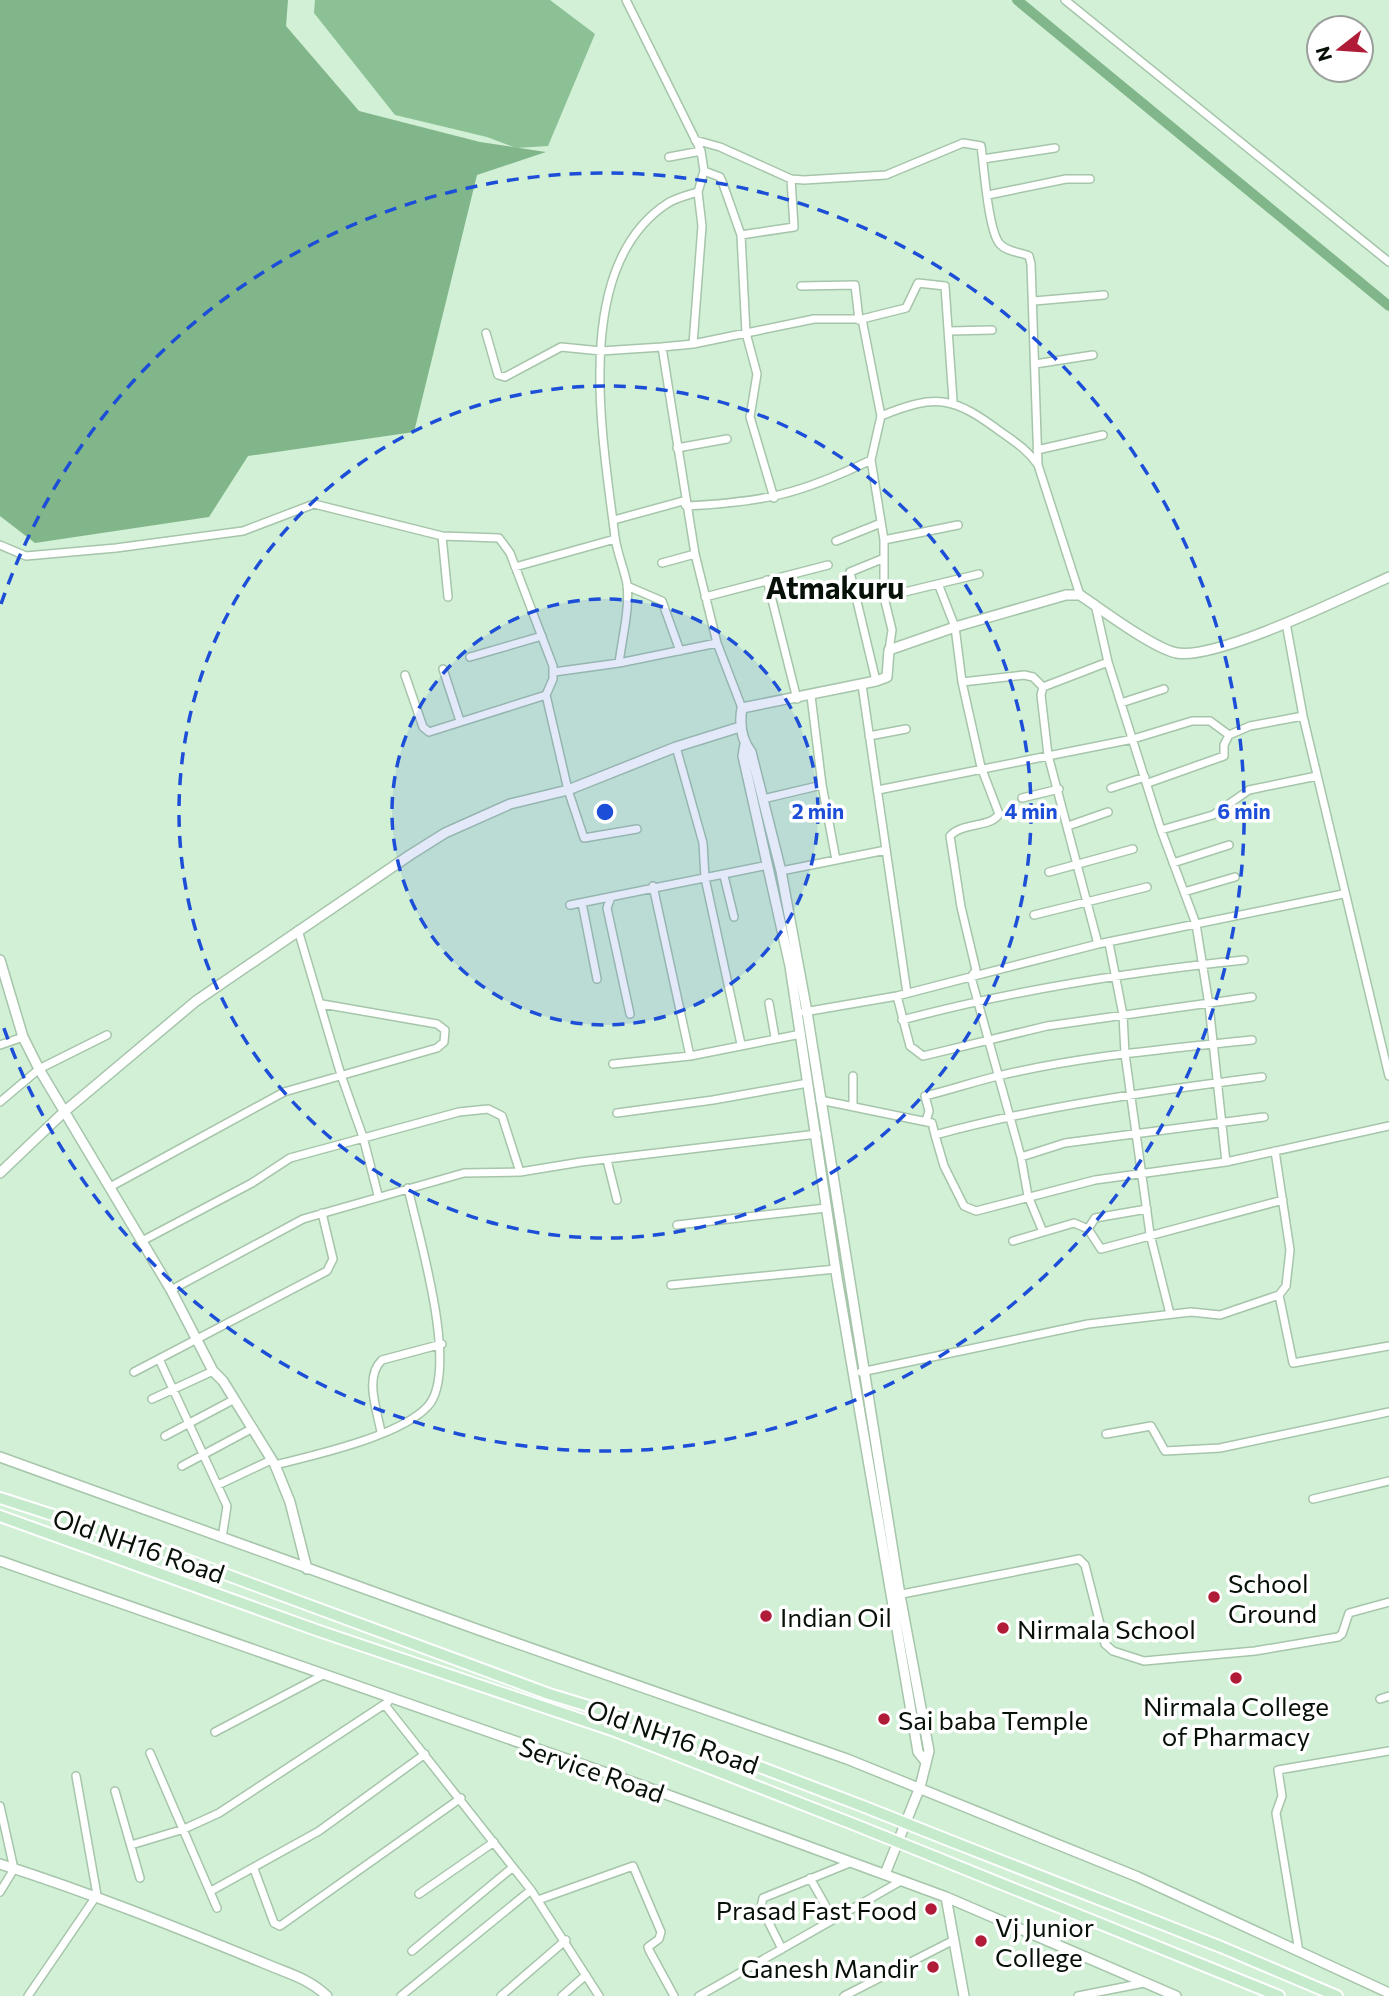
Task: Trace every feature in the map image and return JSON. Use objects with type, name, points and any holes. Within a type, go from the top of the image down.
[{"type":"main road","name":"Old NH16 Road","points":[[0,1497],[149,1546],[549,1694],[644,1723],[1221,1947],[1337,1996]]},
{"type":"main road","name":"Old NH16 Road","points":[[0,1516],[319,1631],[615,1731],[1279,1996]]},
{"type":"street","points":[[626,0],[701,150],[704,171],[698,192],[702,226],[693,344]]},
{"type":"street","points":[[1065,0],[1389,262]]},
{"type":"street","points":[[695,139],[720,147],[792,180],[886,175],[971,142],[981,146],[992,228],[999,243],[1006,249],[1029,256],[1034,301],[1038,465],[1080,595]]},
{"type":"street","points":[[983,159],[1055,148]]},
{"type":"street","points":[[669,157],[701,150]]},
{"type":"street","points":[[704,171],[720,177],[741,235],[746,333],[757,374],[750,417],[774,498]]},
{"type":"street","points":[[988,195],[1066,178],[1090,179]]},
{"type":"street","points":[[741,235],[794,227],[792,180]]},
{"type":"street","points":[[619,663],[627,586],[615,539],[604,444],[601,351],[605,301],[629,241],[667,203],[698,192]]},
{"type":"street","points":[[486,333],[498,375],[502,377],[561,347],[601,351],[662,347],[693,344],[814,319],[860,319],[906,308],[918,283],[943,284],[947,291],[953,401]]},
{"type":"street","points":[[741,708],[797,699],[887,677],[892,630],[884,597],[884,540],[871,460],[881,416],[855,285],[801,286]]},
{"type":"street","points":[[1034,301],[1104,295]]},
{"type":"street","points":[[948,331],[992,330]]},
{"type":"street","points":[[662,347],[695,554],[717,643],[741,708],[740,727],[745,744],[751,752],[781,871],[802,1013],[801,1034],[808,1083],[853,1374],[929,1751],[920,1787],[885,1874]]},
{"type":"street","points":[[1035,364],[1093,355]]},
{"type":"street","points":[[881,416],[912,403],[953,401],[974,412],[1030,453],[1038,465]]},
{"type":"street","points":[[1037,450],[1103,435]]},
{"type":"street","points":[[677,448],[727,439]]},
{"type":"street","points":[[687,506],[774,498],[805,490],[871,460]]},
{"type":"street","points":[[614,520],[683,501],[687,506]]},
{"type":"street","points":[[0,545],[26,556],[116,548],[243,531],[314,504],[442,536],[499,538],[515,567],[554,672],[546,695],[568,790],[584,838],[637,829]]},
{"type":"street","points":[[835,541],[881,523]]},
{"type":"street","points":[[884,540],[958,525]]},
{"type":"street","points":[[442,536],[448,597]]},
{"type":"street","points":[[515,567],[615,539]]},
{"type":"street","points":[[662,563],[695,554]]},
{"type":"street","points":[[876,681],[850,572],[882,559]]},
{"type":"street","points":[[705,597],[828,565]]},
{"type":"street","points":[[884,597],[939,586],[979,574]]},
{"type":"street","points":[[889,650],[955,627],[1066,595],[1080,595],[1167,650],[1178,653],[1202,651],[1286,623],[1389,578]]},
{"type":"street","points":[[767,580],[797,699]]},
{"type":"street","points":[[627,586],[662,601],[680,651]]},
{"type":"street","points":[[939,586],[955,627],[962,682],[981,768],[998,818],[958,829],[950,836],[961,906],[976,970],[971,977]]},
{"type":"street","points":[[1095,604],[1108,662],[1161,830],[1196,924],[1209,1005],[1211,1044],[1226,1162]]},
{"type":"street","points":[[1286,623],[1303,716],[1343,894],[1389,1076]]},
{"type":"street","points":[[470,657],[542,636]]},
{"type":"street","points":[[554,672],[619,663],[717,643]]},
{"type":"street","points":[[1043,687],[1108,662]]},
{"type":"street","points":[[443,669],[460,721]]},
{"type":"street","points":[[405,675],[425,730],[546,695]]},
{"type":"street","points":[[962,682],[1024,675],[1033,677],[1043,687]]},
{"type":"street","points":[[862,685],[907,993]]},
{"type":"street","points":[[1043,687],[1041,695],[1048,755],[1098,944]]},
{"type":"street","points":[[1121,702],[1164,689]]},
{"type":"street","points":[[811,696],[822,785],[836,860]]},
{"type":"street","points":[[1111,788],[1147,780],[1224,756],[1224,745],[1229,735],[1250,726],[1303,716]]},
{"type":"street","points":[[878,790],[1133,739],[1192,721],[1210,722],[1229,735]]},
{"type":"street","points":[[1,1170],[65,1111],[196,1001],[446,833],[510,804],[568,790],[676,747],[740,727]]},
{"type":"street","points":[[869,736],[906,729]]},
{"type":"street","points":[[745,744],[743,756],[820,1100],[864,1372],[896,1595]]},
{"type":"street","points":[[676,747],[703,843],[705,878],[741,1044]]},
{"type":"street","points":[[1161,830],[1213,815],[1249,790],[1317,776]]},
{"type":"street","points":[[763,799],[822,785]]},
{"type":"street","points":[[1022,798],[1059,789]]},
{"type":"street","points":[[1068,826],[1108,812]]},
{"type":"street","points":[[1173,863],[1229,845]]},
{"type":"street","points":[[1049,872],[1133,849]]},
{"type":"street","points":[[781,871],[886,850]]},
{"type":"street","points":[[570,905],[653,886],[724,876],[768,865]]},
{"type":"street","points":[[724,876],[733,917]]},
{"type":"street","points":[[1184,892],[1235,877]]},
{"type":"street","points":[[653,886],[690,1056]]},
{"type":"street","points":[[1034,915],[1147,887]]},
{"type":"street","points":[[802,1013],[897,996],[1098,944],[1343,894]]},
{"type":"street","points":[[611,897],[607,908],[630,1014]]},
{"type":"street","points":[[582,903],[597,979]]},
{"type":"street","points":[[298,930],[341,1075],[363,1137],[378,1195]]},
{"type":"street","points":[[1109,943],[1123,1015],[1125,1055],[1150,1234],[1170,1314]]},
{"type":"street","points":[[0,960],[23,1037],[39,1069],[171,1290],[214,1371],[273,1462],[290,1502],[307,1569]]},
{"type":"street","points":[[902,1020],[977,1000],[1244,960]]},
{"type":"street","points":[[971,977],[1021,1157],[1028,1196],[1043,1232]]},
{"type":"street","points":[[897,996],[912,1050],[923,1056],[1047,1026],[1252,997]]},
{"type":"street","points":[[769,1003],[775,1037]]},
{"type":"street","points":[[110,1187],[268,1099],[437,1048],[444,1042],[445,1030],[437,1024],[322,1004]]},
{"type":"street","points":[[613,1064],[690,1056],[775,1037],[801,1034]]},
{"type":"street","points":[[0,1102],[39,1069],[107,1035]]},
{"type":"street","points":[[0,1045],[23,1037]]},
{"type":"street","points":[[926,1121],[929,1111],[926,1096],[946,1093],[998,1076],[1125,1055],[1252,1040]]},
{"type":"street","points":[[853,1076],[853,1107]]},
{"type":"street","points":[[935,1135],[1009,1117],[1131,1095],[1262,1077]]},
{"type":"street","points":[[617,1113],[808,1083]]},
{"type":"street","points":[[820,1100],[932,1123],[944,1166],[964,1206],[976,1211],[1028,1196],[1141,1173],[1226,1162],[1389,1126]]},
{"type":"street","points":[[142,1241],[251,1183],[290,1158],[459,1112],[488,1109],[502,1116],[520,1172]]},
{"type":"street","points":[[1021,1157],[1065,1143],[1264,1117]]},
{"type":"street","points":[[171,1290],[287,1227],[322,1213],[378,1195],[464,1173],[520,1172],[817,1134]]},
{"type":"street","points":[[853,1374],[1088,1324],[1191,1312],[1220,1315],[1279,1295],[1286,1286],[1290,1250],[1275,1151]]},
{"type":"street","points":[[607,1160],[617,1200]]},
{"type":"street","points":[[218,1485],[273,1462],[330,1451],[406,1423],[430,1404],[434,1396],[442,1344],[408,1188]]},
{"type":"street","points":[[1013,1241],[1074,1223],[1088,1229],[1101,1249],[1283,1200]]},
{"type":"street","points":[[677,1225],[826,1208]]},
{"type":"street","points":[[1088,1229],[1095,1218],[1147,1209]]},
{"type":"street","points":[[134,1371],[327,1271],[333,1259],[322,1213]]},
{"type":"street","points":[[671,1285],[836,1269]]},
{"type":"street","points":[[1279,1295],[1293,1363],[1389,1346]]},
{"type":"street","points":[[381,1432],[373,1383],[376,1366],[382,1360],[442,1344]]},
{"type":"street","points":[[159,1359],[218,1485],[227,1512],[222,1538]]},
{"type":"street","points":[[152,1399],[214,1371]]},
{"type":"street","points":[[165,1436],[233,1400]]},
{"type":"street","points":[[1106,1434],[1151,1426],[1165,1451],[1220,1448],[1389,1412]]},
{"type":"street","points":[[182,1466],[253,1428]]},
{"type":"street","points":[[0,1457],[307,1569],[814,1746],[1138,1877],[1389,1993]]},
{"type":"street","points":[[1313,1499],[1389,1481]]},
{"type":"street","points":[[896,1595],[1079,1559],[1085,1565],[1105,1644],[1114,1651],[1144,1661],[1255,1651],[1338,1637],[1342,1634],[1349,1613],[1389,1602]]},
{"type":"street","name":"Service Road","points":[[0,1561],[323,1675],[389,1702],[885,1874],[946,1897],[1176,1996]]},
{"type":"street","points":[[215,1732],[323,1675]]},
{"type":"street","points":[[1380,1699],[1389,1696]]},
{"type":"street","points":[[131,1845],[184,1829],[219,1813],[389,1702],[425,1754],[531,1890],[566,1940],[599,1996]]},
{"type":"street","points":[[1299,1952],[1276,1813],[1282,1796],[1278,1770],[1389,1751]]},
{"type":"street","points":[[150,1753],[216,1908]]},
{"type":"street","points":[[211,1891],[319,1831],[425,1754]]},
{"type":"street","points":[[29,1996],[97,1895],[76,1776]]},
{"type":"street","points":[[115,1791],[140,1878]]},
{"type":"street","points":[[254,1868],[274,1923],[280,1926],[461,1798]]},
{"type":"street","points":[[0,1806],[15,1869],[0,1892]]},
{"type":"street","points":[[419,1894],[494,1842]]},
{"type":"street","points":[[782,1949],[760,1902],[767,1895],[852,1862]]},
{"type":"street","points":[[0,1864],[97,1895],[299,1976],[327,1996]]},
{"type":"street","points":[[538,1900],[633,1866],[661,1932],[659,1939],[648,1947],[674,1996]]},
{"type":"street","points":[[412,1951],[513,1867]]},
{"type":"street","points":[[810,1878],[834,1919]]},
{"type":"street","points":[[699,1996],[901,1881]]},
{"type":"street","points":[[401,1996],[531,1890]]},
{"type":"street","points":[[946,1897],[964,1996]]},
{"type":"street","points":[[501,1996],[566,1940]]},
{"type":"street","points":[[844,1996],[954,1940]]},
{"type":"street","points":[[562,1996],[586,1975]]},
{"type":"street","points":[[1078,1996],[1145,1983]]},
{"type":"street","points":[[1124,1987],[1125,1996]]},
{"type":"shaded area","points":[[0,0],[288,0],[286,26],[359,111],[480,142],[546,152],[477,175],[414,432],[248,456],[209,517],[35,543],[0,516]]},
{"type":"shaded area","points":[[315,0],[550,0],[595,34],[548,146],[516,148],[487,137],[395,115],[314,13]]},
{"type":"waterway","points":[[1017,0],[1389,306]]},
{"type":"place","name":"School Ground","points":[[1214,1597]]},
{"type":"place","name":"Indian Oil","points":[[766,1616]]},
{"type":"place","name":"Nirmala School","points":[[1003,1628]]},
{"type":"place","name":"Nirmala College of Pharmacy","points":[[1236,1678]]},
{"type":"place","name":"Sai baba Temple","points":[[884,1719]]},
{"type":"place","name":"Prasad Fast Food","points":[[931,1909]]},
{"type":"place","name":"Vj Junior College","points":[[981,1941]]},
{"type":"place","name":"Ganesh Mandir","points":[[933,1967]]},
{"type":"district","name":"Atmakuru","points":[[835,586]]}]
